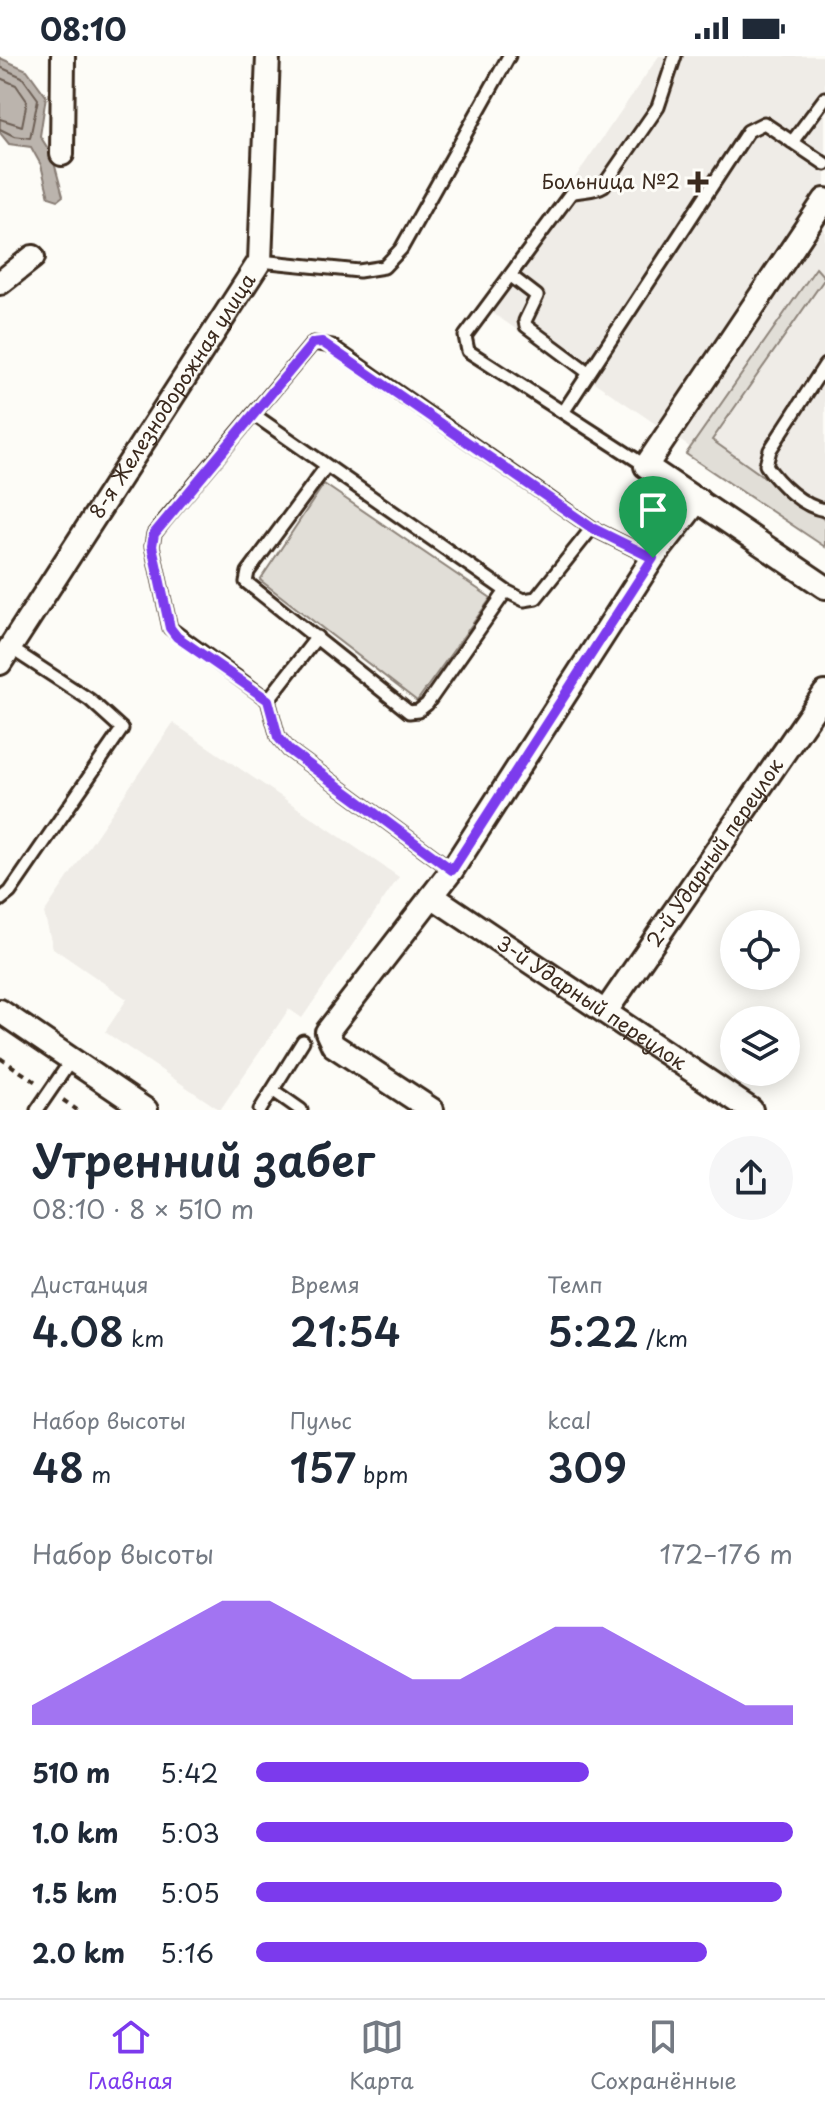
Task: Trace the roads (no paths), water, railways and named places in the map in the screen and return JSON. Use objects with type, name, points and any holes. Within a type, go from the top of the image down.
[{"type":"street","points":[[62,154],[63,56]]},
{"type":"street","name":"8-я Железнодорожная улица","points":[[6,656],[260,261],[268,56]]},
{"type":"street","points":[[824,203],[646,466],[825,587]]},
{"type":"street","points":[[0,283],[33,257]]},
{"type":"street","points":[[432,1110],[333,1045],[327,1032],[452,870],[653,558],[698,500]]},
{"type":"street","name":"2-й Ударный переулок","points":[[606,1011],[825,693]]},
{"type":"street","name":"3-й Ударный переулок","points":[[432,896],[751,1110]]},
{"type":"street","points":[[0,1011],[146,1110]]},
{"type":"lane","points":[[260,261],[359,271],[384,267],[401,249],[509,56]]},
{"type":"lane","points":[[646,466],[468,351],[464,344],[465,336],[571,193],[582,189],[595,191],[604,185],[658,107],[675,56]]},
{"type":"lane","points":[[792,142],[825,98]]},
{"type":"lane","points":[[564,411],[748,131],[764,123],[825,164]]},
{"type":"lane","points":[[511,276],[537,296],[525,321],[526,326],[589,373]]},
{"type":"lane","points":[[452,870],[289,750],[278,737],[268,700],[177,637],[170,628],[152,546],[154,534],[313,343],[322,342],[592,528],[653,558]]},
{"type":"lane","points":[[825,365],[770,450],[766,465],[776,480],[808,504],[825,510]]},
{"type":"lane","points":[[253,414],[325,468],[506,591],[524,600],[536,598],[592,528]]},
{"type":"lane","points":[[325,468],[248,572],[246,582],[409,712],[418,711],[506,591]]},
{"type":"lane","points":[[268,700],[317,637]]},
{"type":"lane","points":[[0,900],[10,892],[122,729],[90,700],[6,656]]},
{"type":"lane","points":[[260,1110],[303,1041]]},
{"type":"lane","points":[[37,1110],[72,1059]]},
{"type":"lane","points":[[274,1091],[301,1110]]},
{"type":"water","points":[[0,58],[27,70],[46,96],[40,136],[52,155],[63,196],[58,200],[49,197],[41,165],[31,147],[9,144],[0,133]]},
{"type":"place","name":"Больница №2","points":[[698,182]]}]
